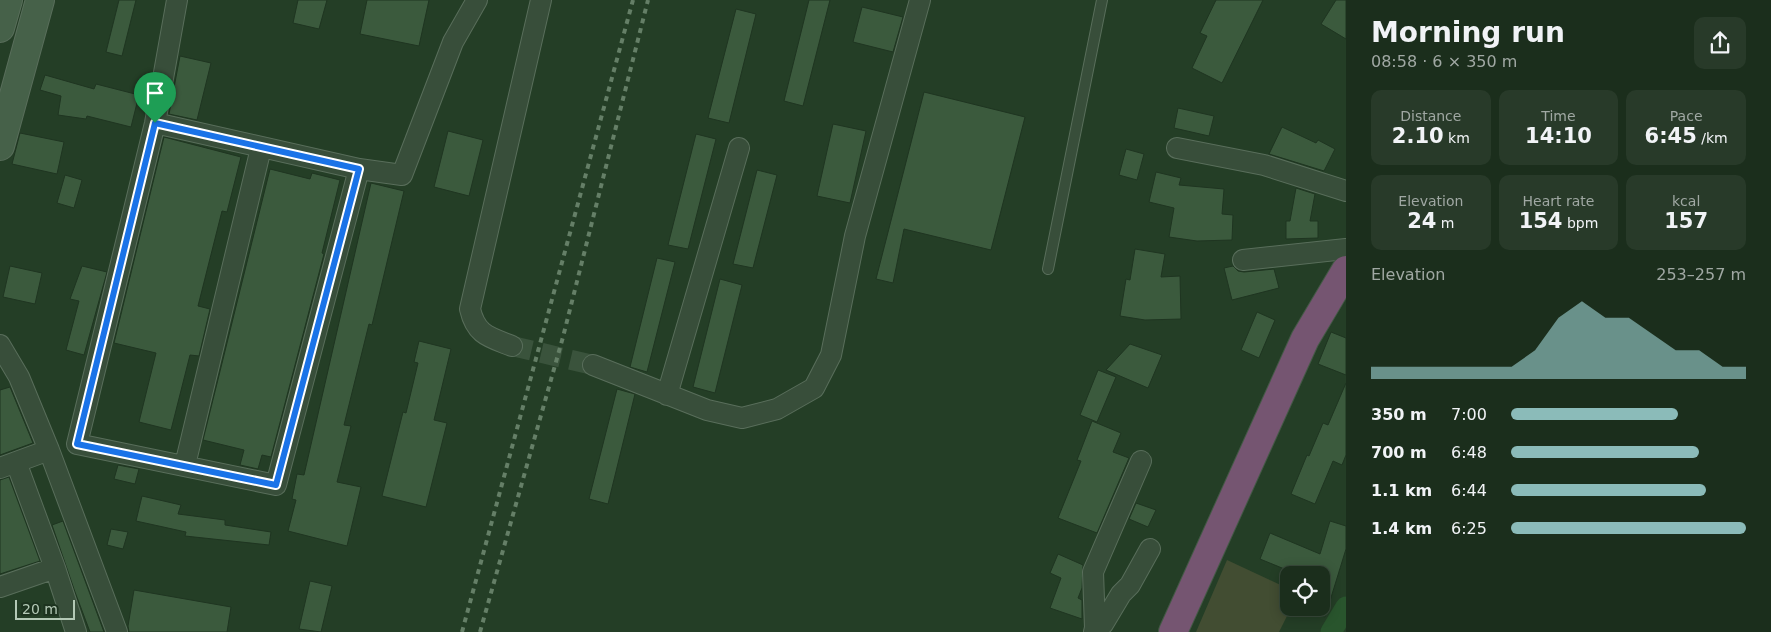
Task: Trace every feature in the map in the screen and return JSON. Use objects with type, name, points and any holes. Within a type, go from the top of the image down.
[{"type":"highway","points":[[1173,632],[1306,339],[1346,270]]},
{"type":"main road","points":[[0,28],[8,0]]},
{"type":"main road","points":[[0,146],[40,0]]},
{"type":"street","points":[[176,0],[155,123],[77,444],[276,485],[359,169]]},
{"type":"street","points":[[155,123],[261,148],[359,169],[402,176],[454,42],[477,0]]},
{"type":"street","points":[[512,346],[483,335],[473,323],[470,309],[541,0]]},
{"type":"street","points":[[592,365],[706,410],[742,418],[777,409],[814,388],[831,355],[855,236],[920,0]]},
{"type":"street","points":[[185,465],[261,148]]},
{"type":"street","points":[[667,395],[739,148]]},
{"type":"street","points":[[1177,148],[1264,165],[1346,191]]},
{"type":"street","points":[[1242,260],[1346,249]]},
{"type":"street","points":[[0,345],[19,377],[50,450],[117,632]]},
{"type":"street","points":[[50,450],[8,465],[55,568],[76,632]]},
{"type":"street","points":[[1094,630],[1093,572],[1141,461]]},
{"type":"street","points":[[1094,630],[1103,624],[1121,594],[1130,584],[1150,549]]},
{"type":"street","points":[[0,587],[55,568]]},
{"type":"lane","points":[[1048,269],[1102,0]]},
{"type":"green space","points":[[1227,560],[1280,585],[1280,616],[1287,616],[1279,632],[1196,632]]},
{"type":"building","points":[[119,0],[136,0],[122,56],[106,52]]},
{"type":"building","points":[[298,0],[327,0],[319,29],[293,23]]},
{"type":"building","points":[[367,0],[429,0],[419,46],[360,34]]},
{"type":"building","points":[[809,0],[830,0],[803,106],[784,101]]},
{"type":"building","points":[[1216,0],[1263,0],[1222,83],[1192,68],[1207,36],[1200,33]]},
{"type":"building","points":[[1336,0],[1346,0],[1346,39],[1321,24]]},
{"type":"building","points":[[862,7],[903,17],[893,52],[853,42]]},
{"type":"building","points":[[736,9],[756,14],[729,123],[708,118]]},
{"type":"building","points":[[180,56],[211,63],[197,120],[169,114]]},
{"type":"building","points":[[45,75],[94,89],[96,84],[139,95],[131,127],[87,116],[86,119],[58,115],[61,96],[40,90]]},
{"type":"building","points":[[924,92],[1025,117],[991,250],[904,229],[893,283],[876,279]]},
{"type":"building","points":[[1178,108],[1214,116],[1209,136],[1174,128]]},
{"type":"building","points":[[833,124],[866,131],[850,203],[817,196]]},
{"type":"building","points":[[1282,127],[1316,143],[1318,140],[1335,149],[1324,171],[1269,154]]},
{"type":"building","points":[[448,131],[483,140],[469,196],[434,187]]},
{"type":"building","points":[[20,133],[64,142],[57,174],[12,164]]},
{"type":"building","points":[[696,134],[716,139],[688,249],[668,245]]},
{"type":"building","points":[[164,137],[241,157],[227,212],[222,211],[198,306],[210,309],[199,356],[190,355],[171,430],[139,422],[156,353],[114,343]]},
{"type":"building","points":[[1126,149],[1144,154],[1137,180],[1119,175]]},
{"type":"building","points":[[270,169],[310,179],[312,173],[340,180],[322,253],[324,254],[271,457],[262,455],[258,469],[240,465],[244,450],[203,440]]},
{"type":"building","points":[[757,170],[777,175],[753,268],[733,264]]},
{"type":"building","points":[[1156,172],[1181,178],[1179,185],[1224,189],[1222,214],[1233,215],[1232,240],[1197,241],[1169,237],[1174,208],[1149,202]]},
{"type":"building","points":[[65,175],[82,180],[74,208],[57,203]]},
{"type":"building","points":[[371,183],[404,191],[372,325],[369,324],[344,425],[351,426],[337,482],[361,487],[347,546],[288,531],[296,500],[292,499],[297,474],[304,475]]},
{"type":"building","points":[[1296,188],[1315,194],[1310,221],[1318,221],[1318,238],[1286,239],[1286,221],[1290,221]]},
{"type":"building","points":[[1135,249],[1165,254],[1161,277],[1180,276],[1181,319],[1145,320],[1120,316],[1126,279],[1130,280]]},
{"type":"building","points":[[657,258],[675,262],[647,372],[630,367]]},
{"type":"building","points":[[10,266],[42,273],[35,304],[3,297]]},
{"type":"building","points":[[82,266],[107,272],[84,355],[66,350],[79,301],[70,299]]},
{"type":"building","points":[[1233,266],[1238,271],[1244,272],[1274,269],[1279,288],[1232,300],[1224,268]]},
{"type":"building","points":[[720,279],[742,285],[715,393],[693,387]]},
{"type":"building","points":[[1257,312],[1275,320],[1259,358],[1241,350]]},
{"type":"building","points":[[1331,332],[1346,338],[1346,375],[1318,364]]},
{"type":"building","points":[[419,341],[451,349],[434,420],[447,423],[426,507],[382,496],[403,412],[406,413],[418,363],[414,362]]},
{"type":"building","points":[[1130,344],[1162,355],[1148,388],[1106,370]]},
{"type":"building","points":[[1098,370],[1116,377],[1097,422],[1080,415]]},
{"type":"building","points":[[1346,383],[1346,455],[1342,465],[1333,461],[1315,504],[1291,494],[1307,455],[1309,456],[1323,423],[1328,425]]},
{"type":"building","points":[[10,387],[33,443],[0,455],[0,390]]},
{"type":"building","points":[[617,389],[635,394],[608,504],[589,499]]},
{"type":"building","points":[[1092,421],[1121,433],[1113,452],[1129,458],[1097,533],[1058,518],[1081,461],[1077,460]]},
{"type":"building","points":[[118,465],[139,469],[135,484],[114,479]]},
{"type":"building","points":[[9,477],[40,561],[0,574],[0,480]]},
{"type":"building","points":[[142,496],[181,505],[178,514],[225,520],[225,525],[271,532],[269,545],[185,536],[186,532],[136,521]]},
{"type":"building","points":[[1136,503],[1156,510],[1148,527],[1129,519]]},
{"type":"building","points":[[63,521],[104,632],[90,632],[75,592],[52,525]]},
{"type":"building","points":[[1330,521],[1346,526],[1346,549],[1330,601],[1330,566],[1280,567],[1260,559],[1270,533],[1320,554]]},
{"type":"building","points":[[111,529],[128,532],[123,549],[107,545]]},
{"type":"building","points":[[1058,554],[1083,565],[1082,588],[1078,598],[1082,600],[1082,619],[1050,608],[1061,578],[1050,573]]},
{"type":"building","points":[[310,581],[332,586],[321,632],[299,629]]},
{"type":"building","points":[[134,590],[231,607],[227,632],[129,632],[128,626]]},
{"type":"waterway","points":[[1331,632],[1346,607]]},
{"type":"tunnel","points":[[512,346],[593,365]]},
{"type":"railway","points":[[462,632],[633,0]]},
{"type":"railway","points":[[480,632],[563,337],[648,0]]},
{"type":"route","points":[[155,123],[359,169],[276,485],[77,444],[155,123]]}]
